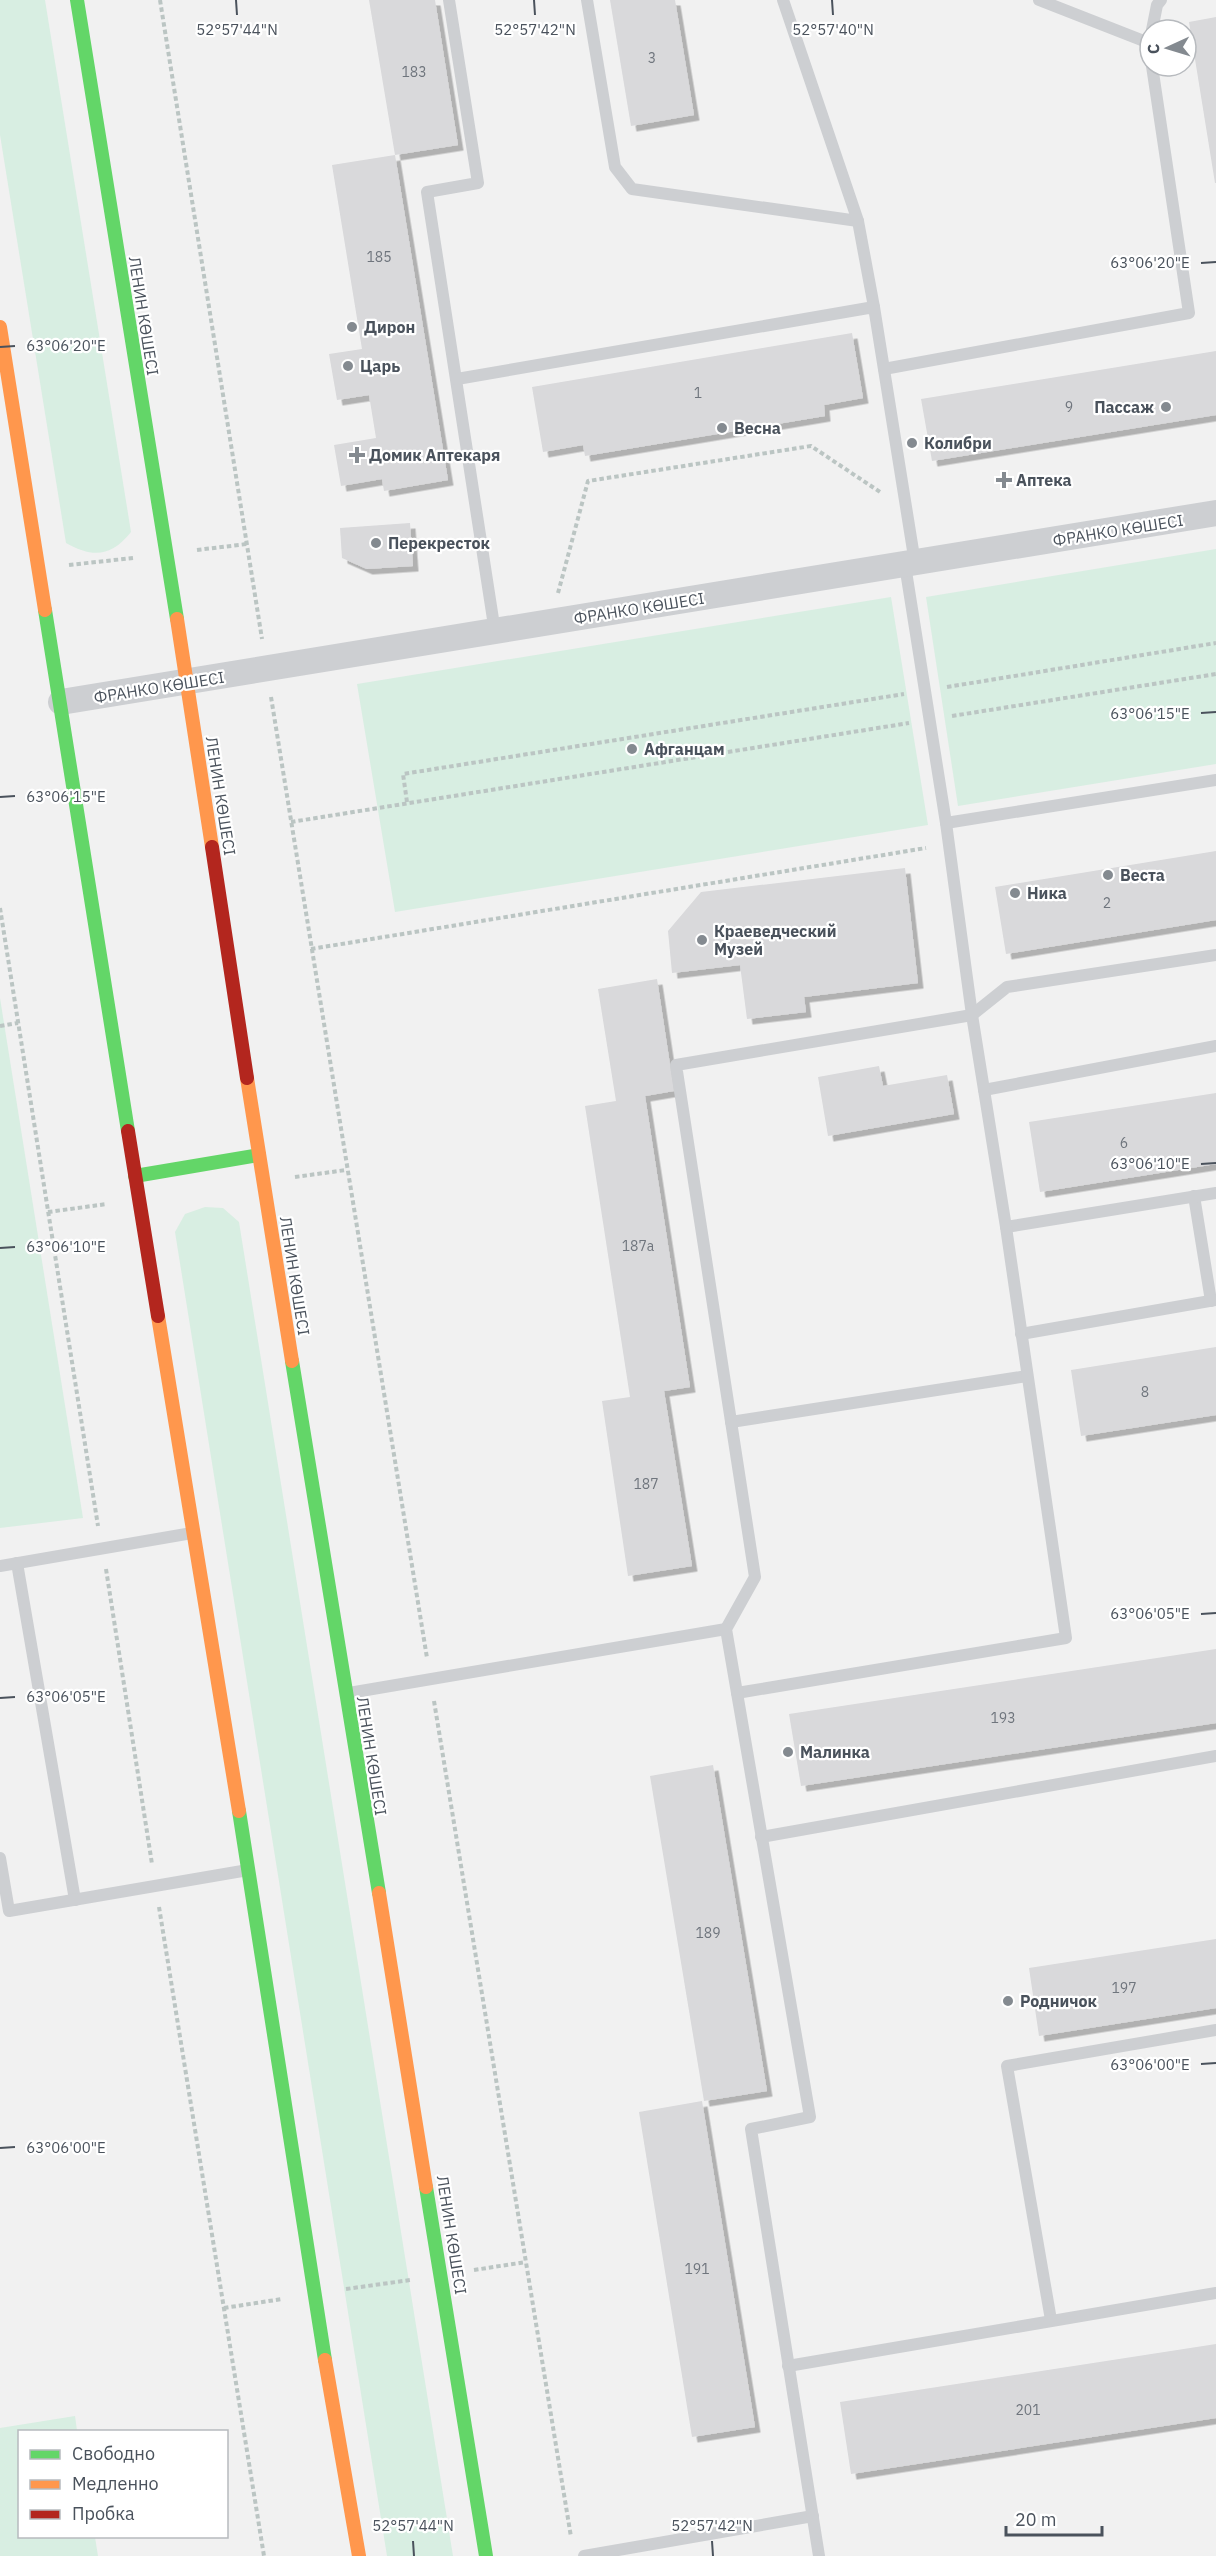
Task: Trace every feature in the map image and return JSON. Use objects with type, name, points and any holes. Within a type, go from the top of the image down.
[{"type":"main road","name":"ЛЕНИН КӨШЕСІ","points":[[77,0],[187,682],[259,1155],[345,1693],[486,2556]]},
{"type":"main road","points":[[0,327],[135,1176],[249,1870],[314,2294],[359,2556]]},
{"type":"main road","points":[[135,1176],[259,1155]]},
{"type":"street","name":"ФРАНКО КӨШЕСІ","points":[[61,702],[1216,513]]},
{"type":"lane","points":[[449,0],[478,183],[427,192],[495,632]]},
{"type":"lane","points":[[587,0],[615,167],[632,189],[858,221]]},
{"type":"lane","points":[[737,1693],[1066,1638],[929,720],[910,564],[906,509],[874,307],[858,221],[783,0]]},
{"type":"lane","points":[[1039,0],[1138,39]]},
{"type":"lane","points":[[1154,18],[1157,4],[1161,0]]},
{"type":"lane","points":[[884,369],[1189,313],[1154,78]]},
{"type":"lane","points":[[457,379],[874,307]]},
{"type":"lane","points":[[946,824],[1216,780]]},
{"type":"lane","points":[[819,2556],[751,2129],[810,2117],[726,1629],[755,1577],[676,1065],[972,1015],[1007,987],[1216,955]]},
{"type":"lane","points":[[984,1090],[1216,1046]]},
{"type":"lane","points":[[1006,1227],[1216,1192]]},
{"type":"lane","points":[[1021,1334],[1214,1301],[1194,1196]]},
{"type":"lane","points":[[731,1422],[1027,1376]]},
{"type":"lane","points":[[0,1566],[193,1533]]},
{"type":"lane","points":[[17,1563],[75,1900]]},
{"type":"lane","points":[[345,1693],[726,1629]]},
{"type":"lane","points":[[761,1837],[1216,1756]]},
{"type":"lane","points":[[0,1858],[9,1911],[249,1870]]},
{"type":"lane","points":[[1051,2320],[1007,2066],[1216,2030]]},
{"type":"lane","points":[[788,2366],[1216,2293]]},
{"type":"lane","points":[[584,2556],[813,2516]]},
{"type":"path","points":[[160,0],[311,949],[572,2544]]},
{"type":"path","points":[[550,623],[588,481],[811,446],[906,509]]},
{"type":"path","points":[[40,569],[248,544]]},
{"type":"path","points":[[407,802],[403,774],[1216,643]]},
{"type":"path","points":[[291,822],[1216,674]]},
{"type":"path","points":[[311,949],[949,844]]},
{"type":"path","points":[[0,908],[264,2556]]},
{"type":"path","points":[[0,1026],[18,1023]]},
{"type":"path","points":[[224,2308],[526,2262]]},
{"type":"green space","points":[[0,0],[45,0],[131,532],[116,546],[101,552],[85,551],[66,543],[0,135]]},
{"type":"green space","points":[[1216,549],[1216,764],[958,806],[926,597]]},
{"type":"green space","points":[[891,597],[928,825],[395,912],[357,684]]},
{"type":"green space","points":[[0,998],[83,1518],[0,1528]]},
{"type":"green space","points":[[205,1207],[223,1208],[239,1222],[453,2556],[387,2556],[175,1232],[185,1214]]},
{"type":"green space","points":[[75,2416],[77,2430],[18,2430],[18,2538],[95,2538],[98,2556],[0,2556],[0,2428]]},
{"type":"building","points":[[369,0],[435,0],[458,145],[395,155]]},
{"type":"building","points":[[610,0],[675,0],[694,115],[631,126]]},
{"type":"building","points":[[1216,17],[1216,183],[1198,78],[1198,20]]},
{"type":"building","points":[[395,155],[448,480],[384,491],[382,479],[341,486],[334,445],[376,438],[369,395],[337,400],[329,354],[362,349],[332,165]]},
{"type":"building","points":[[852,333],[863,398],[824,405],[825,416],[585,456],[583,445],[543,452],[532,387]]},
{"type":"building","points":[[1216,351],[1216,415],[932,461],[921,399]]},
{"type":"building","name":"Перекресток","points":[[410,523],[413,566],[367,569],[342,558],[340,528]]},
{"type":"building","points":[[1216,851],[1216,920],[1006,954],[995,887]]},
{"type":"building","points":[[905,868],[918,983],[804,997],[806,1012],[747,1019],[740,965],[672,973],[668,931],[701,892]]},
{"type":"building","points":[[657,979],[674,1091],[645,1096],[690,1387],[664,1391],[692,1566],[628,1576],[602,1401],[630,1397],[585,1106],[616,1101],[598,989]]},
{"type":"building","points":[[879,1066],[883,1086],[947,1075],[954,1114],[828,1136],[818,1077]]},
{"type":"building","points":[[1216,1093],[1216,1164],[1040,1192],[1029,1122]]},
{"type":"building","points":[[1216,1347],[1216,1415],[1081,1436],[1071,1370]]},
{"type":"building","points":[[1216,1649],[1216,1723],[801,1786],[789,1714]]},
{"type":"building","points":[[713,1765],[767,2091],[704,2101],[650,1776]]},
{"type":"building","points":[[1216,1939],[1216,2008],[1039,2036],[1029,1968]]},
{"type":"building","points":[[702,2101],[755,2427],[692,2437],[639,2112]]},
{"type":"building","points":[[1216,2344],[1216,2418],[851,2474],[840,2402]]},
{"type":"traffic: fast","points":[[77,0],[177,619]]},
{"type":"traffic: fast","points":[[45,610],[128,1131]]},
{"type":"traffic: fast","points":[[135,1176],[259,1155]]},
{"type":"traffic: fast","points":[[292,1361],[379,1893]]},
{"type":"traffic: fast","points":[[239,1811],[325,2360]]},
{"type":"traffic: fast","points":[[426,2187],[486,2556]]},
{"type":"traffic: slow","points":[[0,327],[45,610]]},
{"type":"traffic: slow","points":[[177,619],[212,847]]},
{"type":"traffic: slow","points":[[247,1078],[292,1361]]},
{"type":"traffic: slow","points":[[158,1316],[239,1811]]},
{"type":"traffic: slow","points":[[379,1893],[426,2187]]},
{"type":"traffic: slow","points":[[325,2360],[359,2556]]},
{"type":"traffic: jam","points":[[212,847],[247,1078]]},
{"type":"traffic: jam","points":[[128,1131],[158,1316]]},
{"type":"place","name":"Дирон","points":[[352,327]]},
{"type":"place","name":"Царь","points":[[348,366]]},
{"type":"place","name":"Пассаж","points":[[1166,407]]},
{"type":"place","name":"Весна","points":[[722,428]]},
{"type":"place","name":"Колибри","points":[[912,443]]},
{"type":"place","name":"Домик Аптекаря","points":[[357,455]]},
{"type":"place","name":"Аптека","points":[[1004,480]]},
{"type":"place","name":"Перекресток","points":[[376,543]]},
{"type":"place","name":"Афганцам","points":[[632,749]]},
{"type":"place","name":"Веста","points":[[1108,875]]},
{"type":"place","name":"Ника","points":[[1015,893]]},
{"type":"place","name":"Краеведческий Музей","points":[[702,940]]},
{"type":"place","name":"Малинка","points":[[788,1752]]},
{"type":"place","name":"Родничок","points":[[1008,2001]]}]
